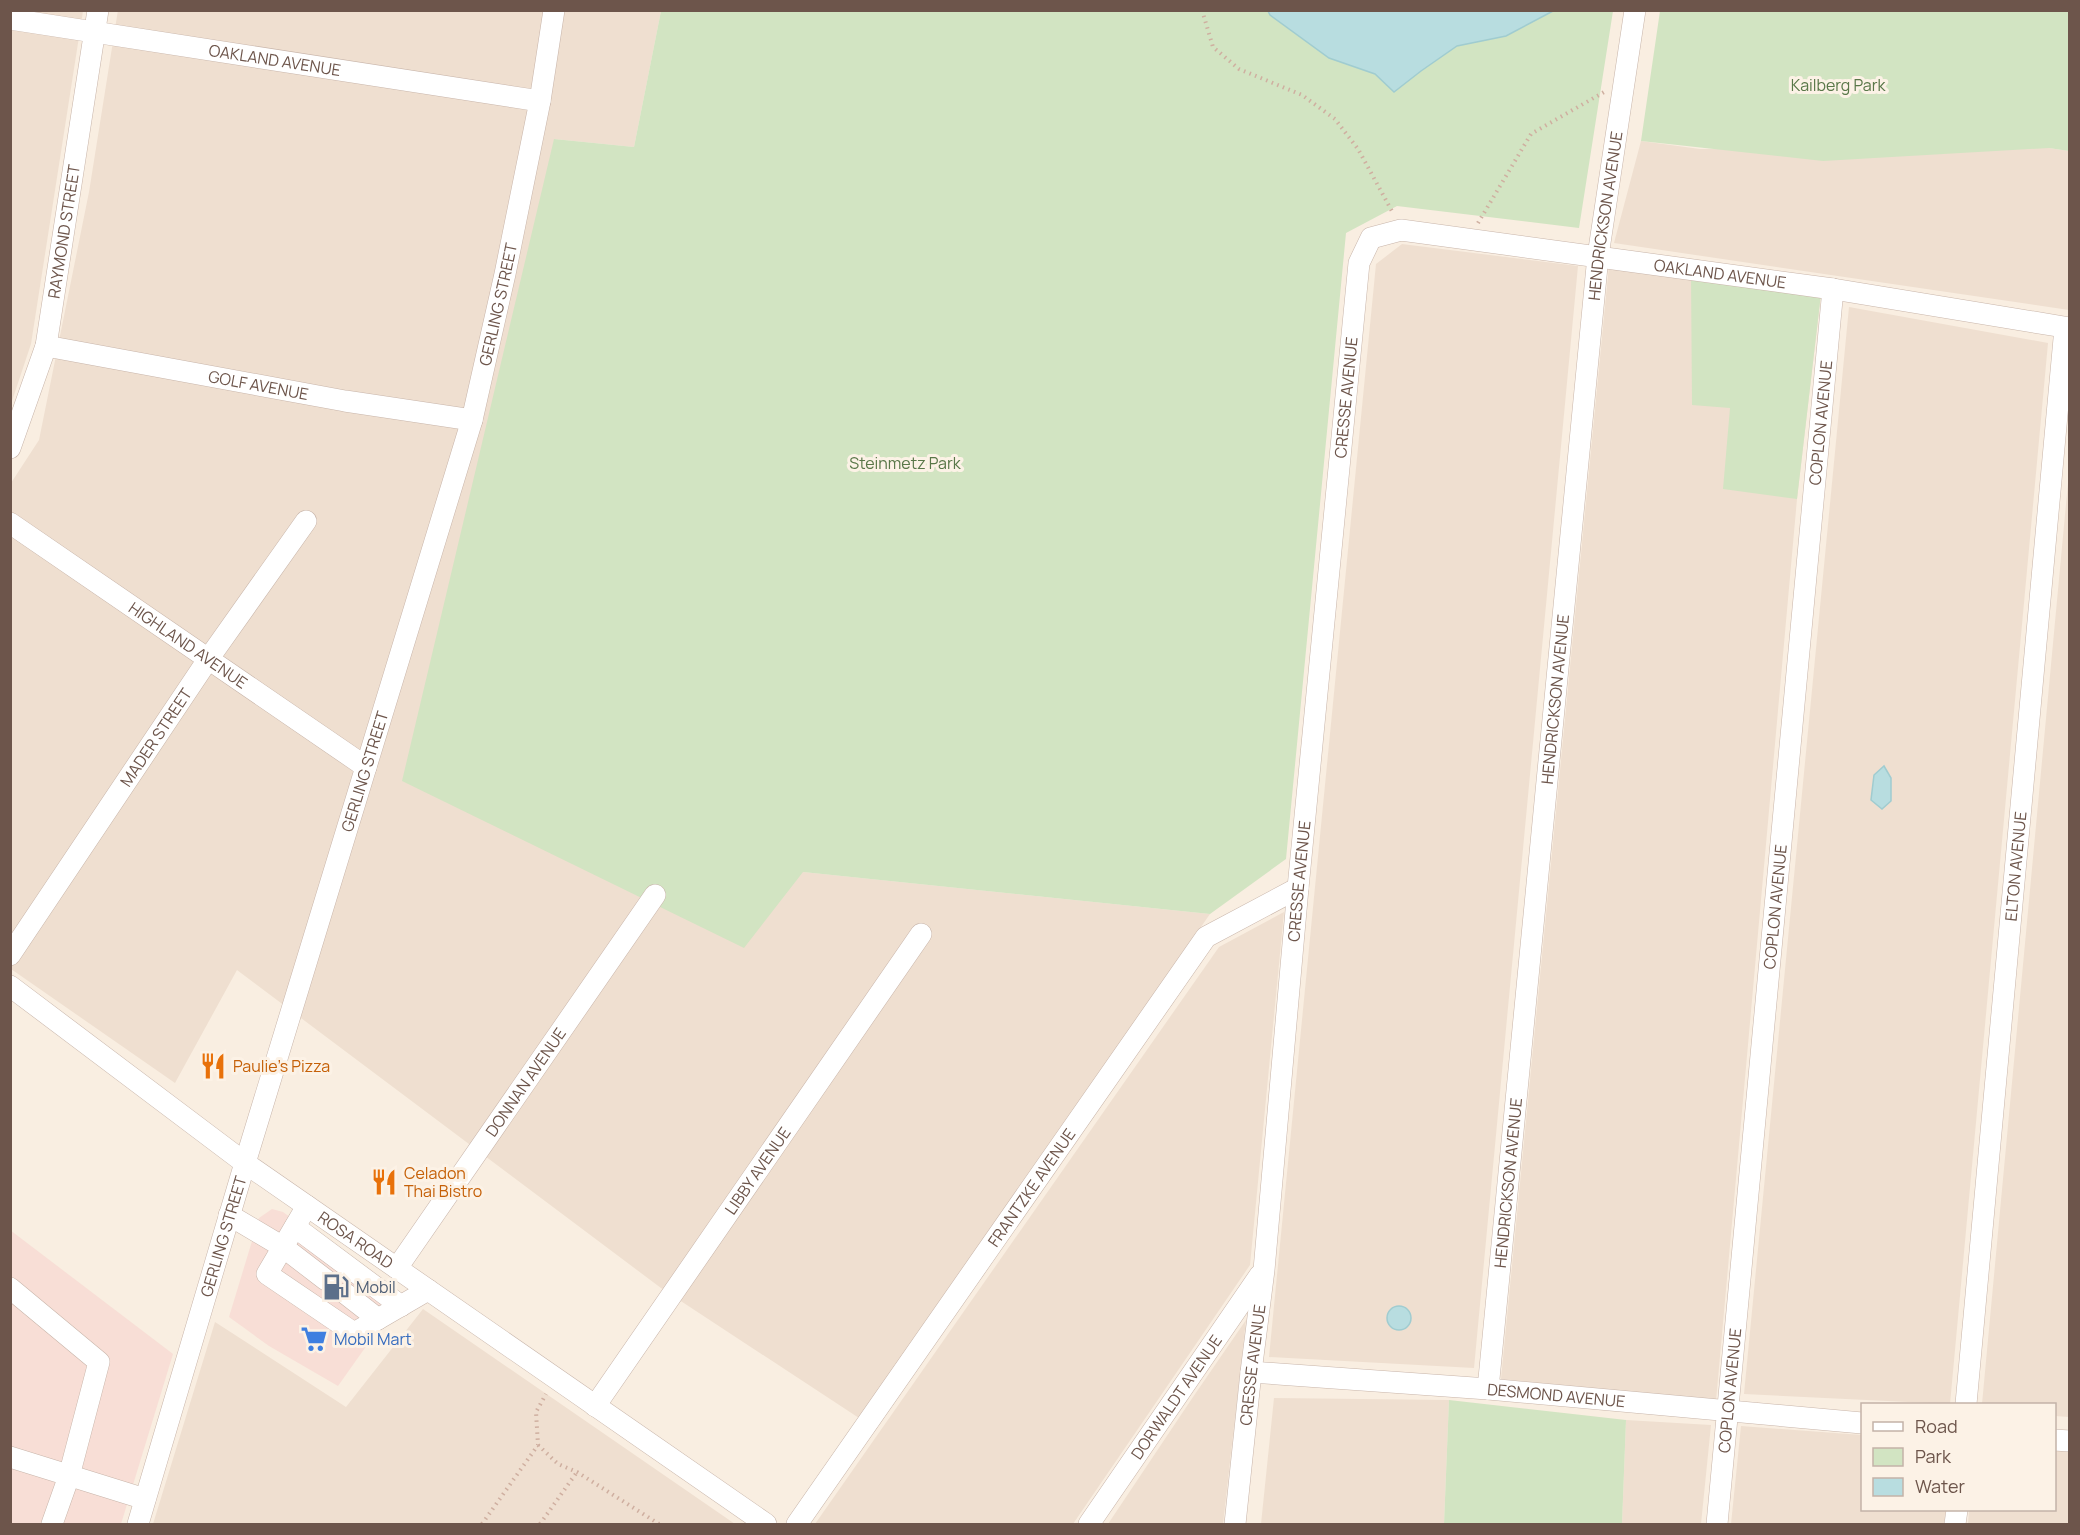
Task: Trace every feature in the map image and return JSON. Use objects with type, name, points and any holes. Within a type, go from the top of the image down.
[{"type":"street","name":"RAYMOND STREET","points":[[10,448],[46,346],[99,10]]},
{"type":"street","name":"GERLING STREET","points":[[138,1524],[245,1164],[472,420],[540,102],[554,10]]},
{"type":"street","name":"HENDRICKSON AVENUE","points":[[1488,1389],[1598,256],[1635,10]]},
{"type":"street","name":"OAKLAND AVENUE","points":[[10,19],[540,102]]},
{"type":"street","name":"OAKLAND AVENUE","points":[[1371,238],[1401,230],[1833,289],[2067,328]]},
{"type":"street","name":"CRESSE AVENUE","points":[[1235,1524],[1264,1270],[1298,888],[1359,263],[1371,238]]},
{"type":"street","name":"COPLON AVENUE","points":[[1717,1524],[1833,289]]},
{"type":"street","name":"ELTON AVENUE","points":[[1966,1403],[2067,328]]},
{"type":"street","name":"GOLF AVENUE","points":[[46,346],[345,401],[472,420]]},
{"type":"street","name":"MADER STREET","points":[[10,955],[209,658],[306,521]]},
{"type":"street","name":"HIGHLAND AVENUE","points":[[10,523],[366,767]]},
{"type":"street","name":"FRANTZKE AVENUE","points":[[797,1524],[1206,937],[1298,888]]},
{"type":"street","name":"DONNAN AVENUE","points":[[375,1286],[394,1265],[655,896]]},
{"type":"street","name":"LIBBY AVENUE","points":[[595,1406],[921,934]]},
{"type":"street","name":"ROSA ROAD","points":[[10,986],[245,1164],[766,1524]]},
{"type":"street","points":[[307,1206],[267,1274],[354,1334],[428,1290]]},
{"type":"street","points":[[230,1215],[283,1247],[326,1280]]},
{"type":"street","points":[[295,1227],[401,1306]]},
{"type":"street","points":[[326,1250],[340,1228]]},
{"type":"street","name":"DORWALDT AVENUE","points":[[1089,1524],[1264,1270]]},
{"type":"street","points":[[10,1288],[99,1362],[69,1476],[52,1524]]},
{"type":"street","points":[[346,1294],[378,1319]]},
{"type":"street","name":"DESMOND AVENUE","points":[[1251,1372],[1488,1389],[1861,1424]]},
{"type":"street","points":[[10,1458],[145,1499]]},
{"type":"path","points":[[1202,10],[1213,46],[1239,69],[1302,95],[1335,119],[1359,149],[1401,230]]},
{"type":"path","points":[[1468,239],[1531,134],[1625,80]]},
{"type":"path","points":[[482,1524],[538,1445],[536,1412],[555,1378]]},
{"type":"path","points":[[538,1445],[558,1464],[577,1472],[659,1524]]},
{"type":"path","points":[[540,1524],[577,1472]]},
{"type":"shaded area","points":[[118,10],[661,11],[634,147],[554,139],[803,872],[1210,914],[859,1418],[661,1288],[237,970],[175,1083],[11,969],[11,483],[39,440],[89,192]]},
{"type":"shaded area","points":[[11,11],[83,11],[31,344],[11,404]]},
{"type":"shaded area","points":[[1641,141],[1700,149],[2049,148],[2069,151],[2069,310],[1614,243]]},
{"type":"shaded area","points":[[1402,244],[1578,266],[1474,1368],[1269,1357],[1376,264]]},
{"type":"shaded area","points":[[1609,265],[1821,294],[1797,499],[1716,1401],[1501,1379]]},
{"type":"shaded area","points":[[1849,307],[2048,343],[1950,1403],[1744,1394]]},
{"type":"shaded area","points":[[2069,472],[2070,1417],[2056,1416],[2056,1403],[1982,1403]]},
{"type":"shaded area","points":[[1284,912],[1250,1265],[1073,1524],[815,1524],[1219,947]]},
{"type":"shaded area","points":[[272,1209],[283,1212],[401,1297],[338,1386],[269,1346],[229,1317],[259,1218]]},
{"type":"shaded area","points":[[10,1230],[173,1354],[121,1524],[11,1524]]},
{"type":"shaded area","points":[[423,1309],[735,1524],[153,1524],[215,1322],[346,1407]]},
{"type":"shaded area","points":[[1246,1320],[1223,1524],[1108,1524],[1191,1400]]},
{"type":"shaded area","points":[[1274,1398],[1449,1400],[1444,1524],[1261,1524]]},
{"type":"shaded area","points":[[1626,1420],[1711,1425],[1701,1524],[1622,1524]]},
{"type":"shaded area","points":[[1741,1426],[1861,1435],[1861,1511],[1946,1511],[1944,1524],[1731,1524]]},
{"type":"shaded area","points":[[2056,1450],[2069,1452],[2069,1524],[1968,1524],[1969,1511],[2056,1511]]},
{"type":"green space","name":"Steinmetz Park","points":[[661,11],[1613,11],[1579,228],[1397,206],[1346,233],[1286,859],[1210,914],[803,872],[744,948],[402,781],[554,139],[634,147]]},
{"type":"green space","name":"Kailberg Park","points":[[1660,11],[2069,11],[2069,151],[2049,148],[1823,161],[1641,141]]},
{"type":"green space","points":[[1691,276],[1821,294],[1797,499],[1723,489],[1730,408],[1692,405]]},
{"type":"green space","points":[[1449,1400],[1626,1420],[1622,1524],[1444,1524]]},
{"type":"water","points":[[1268,10],[1553,11],[1506,36],[1457,46],[1394,92],[1375,74],[1329,58],[1270,15]]},
{"type":"water","points":[[1884,766],[1891,778],[1891,801],[1882,809],[1871,800],[1874,775]]},
{"type":"water","points":[[1399,1306],[1408,1309],[1411,1318],[1408,1327],[1399,1330],[1390,1327],[1387,1318],[1390,1309]]},
{"type":"place","name":"Paulie's Pizza","points":[[213,1066]]},
{"type":"place","name":"Celadon Thai Bistro","points":[[384,1182]]},
{"type":"place","name":"Mobil","points":[[336,1287]]},
{"type":"place","name":"Mobil Mart","points":[[314,1339]]}]
